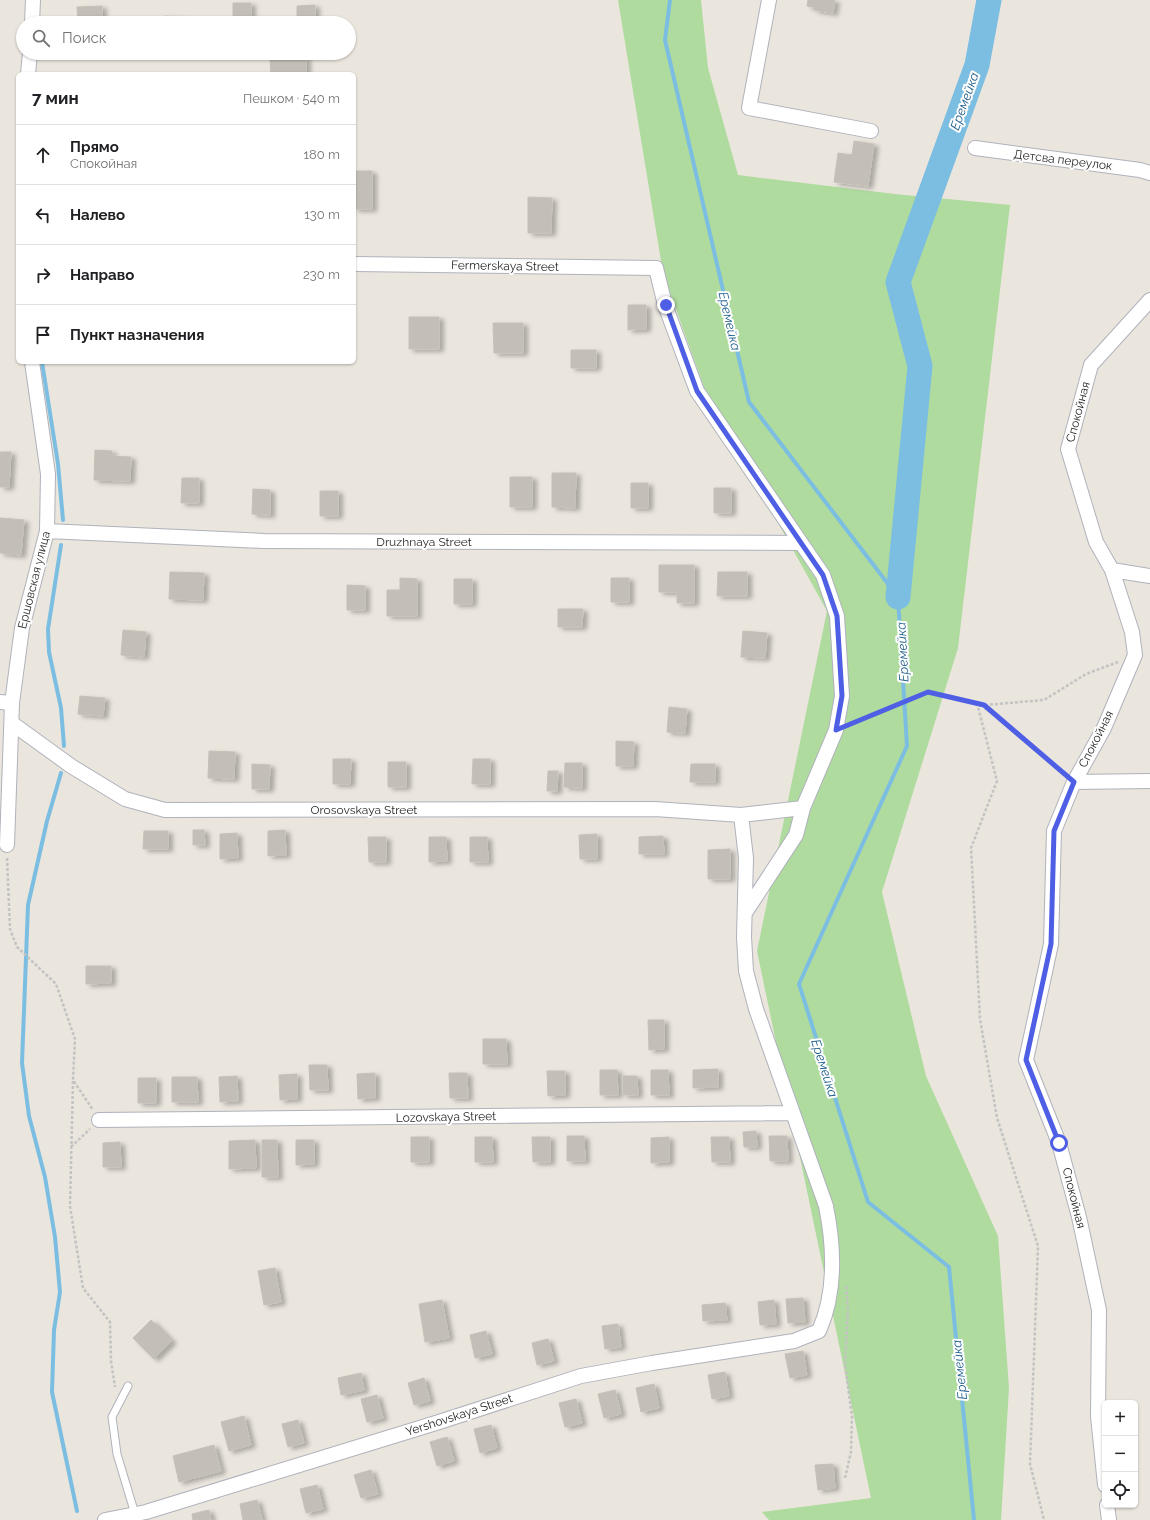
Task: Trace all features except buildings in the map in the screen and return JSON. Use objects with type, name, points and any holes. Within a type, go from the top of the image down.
[{"type":"street","points":[[32,16],[33,0]]},
{"type":"street","points":[[769,0],[749,108],[871,131]]},
{"type":"street","points":[[28,72],[29,60]]},
{"type":"street","name":"Детсва переулок","points":[[975,148],[1140,170],[1150,173]]},
{"type":"street","name":"Fermerskaya Street","points":[[356,264],[656,268],[666,305],[697,391],[801,543]]},
{"type":"street","name":"Спокойная","points":[[1104,1472],[1098,1416],[1099,1310],[1079,1217],[1059,1143],[1026,1060],[1051,944],[1054,831],[1074,782],[1104,728],[1135,655],[1132,632],[1112,570],[1096,542],[1068,449],[1091,365],[1150,300]]},
{"type":"street","name":"Ершовская улица","points":[[7,845],[13,724],[6,702],[22,628],[47,531],[48,474],[32,364]]},
{"type":"street","name":"Druzhnaya Street","points":[[47,531],[264,541],[801,543]]},
{"type":"street","points":[[745,914],[796,835],[803,808],[836,730],[842,696],[837,616],[823,575],[801,543]]},
{"type":"street","points":[[1112,570],[1150,576]]},
{"type":"street","name":"Orosovskaya Street","points":[[13,724],[71,766],[125,799],[165,810],[655,809],[741,815],[803,808]]},
{"type":"street","points":[[1074,782],[1150,781]]},
{"type":"street","points":[[741,815],[746,858],[744,937],[746,971],[756,1009],[793,1114]]},
{"type":"street","name":"Lozovskaya Street","points":[[100,1120],[793,1114]]},
{"type":"street","name":"Yershovskaya Street","points":[[105,1520],[135,1514],[420,1428],[581,1376],[652,1363],[794,1341],[819,1331],[826,1314],[831,1286],[831,1233],[826,1206],[793,1114]]},
{"type":"street","points":[[1107,1508],[1109,1520]]},
{"type":"lane","points":[[128,1386],[112,1417],[117,1454],[135,1514]]},
{"type":"path","points":[[836,730],[928,692],[984,705],[1044,700],[1086,674],[1135,655]]},
{"type":"path","points":[[977,703],[997,781],[971,848],[980,1019],[997,1118],[1038,1246],[1030,1464],[1044,1520]]},
{"type":"path","points":[[984,705],[1074,782]]},
{"type":"path","points":[[7,845],[10,929],[17,947],[56,984],[75,1039],[70,1206],[83,1288],[110,1322],[111,1361],[118,1406]]},
{"type":"path","points":[[71,1147],[100,1120],[73,1080]]},
{"type":"path","points":[[845,1478],[851,1452],[852,1423],[845,1365],[848,1310],[846,1281]]},
{"type":"green space","points":[[618,0],[701,0],[708,68],[738,175],[895,194],[1010,205],[958,648],[882,892],[926,1076],[998,1236],[1009,1388],[1001,1520],[769,1520],[762,1512],[871,1498],[757,951],[827,611],[706,393],[663,273]]},
{"type":"waterway","name":"Еремейка","points":[[670,0],[665,40],[749,402],[898,597],[907,746],[799,984],[868,1202],[949,1267],[974,1520]]},
{"type":"waterway","name":"Еремейка","points":[[898,597],[920,366],[898,282],[977,65],[989,0]]},
{"type":"waterway","points":[[42,364],[58,464],[63,520]]},
{"type":"waterway","points":[[61,545],[48,629],[49,652],[61,708],[64,746]]},
{"type":"waterway","points":[[61,773],[47,821],[28,905],[22,1063],[29,1116],[45,1177],[55,1237],[60,1292],[54,1330],[52,1392],[77,1511]]},
{"type":"route","points":[[666,305],[697,391],[823,575],[837,616],[842,696],[836,730],[928,692],[984,705],[1074,782],[1054,831],[1052,852],[1051,944],[1026,1060],[1059,1143]]}]
